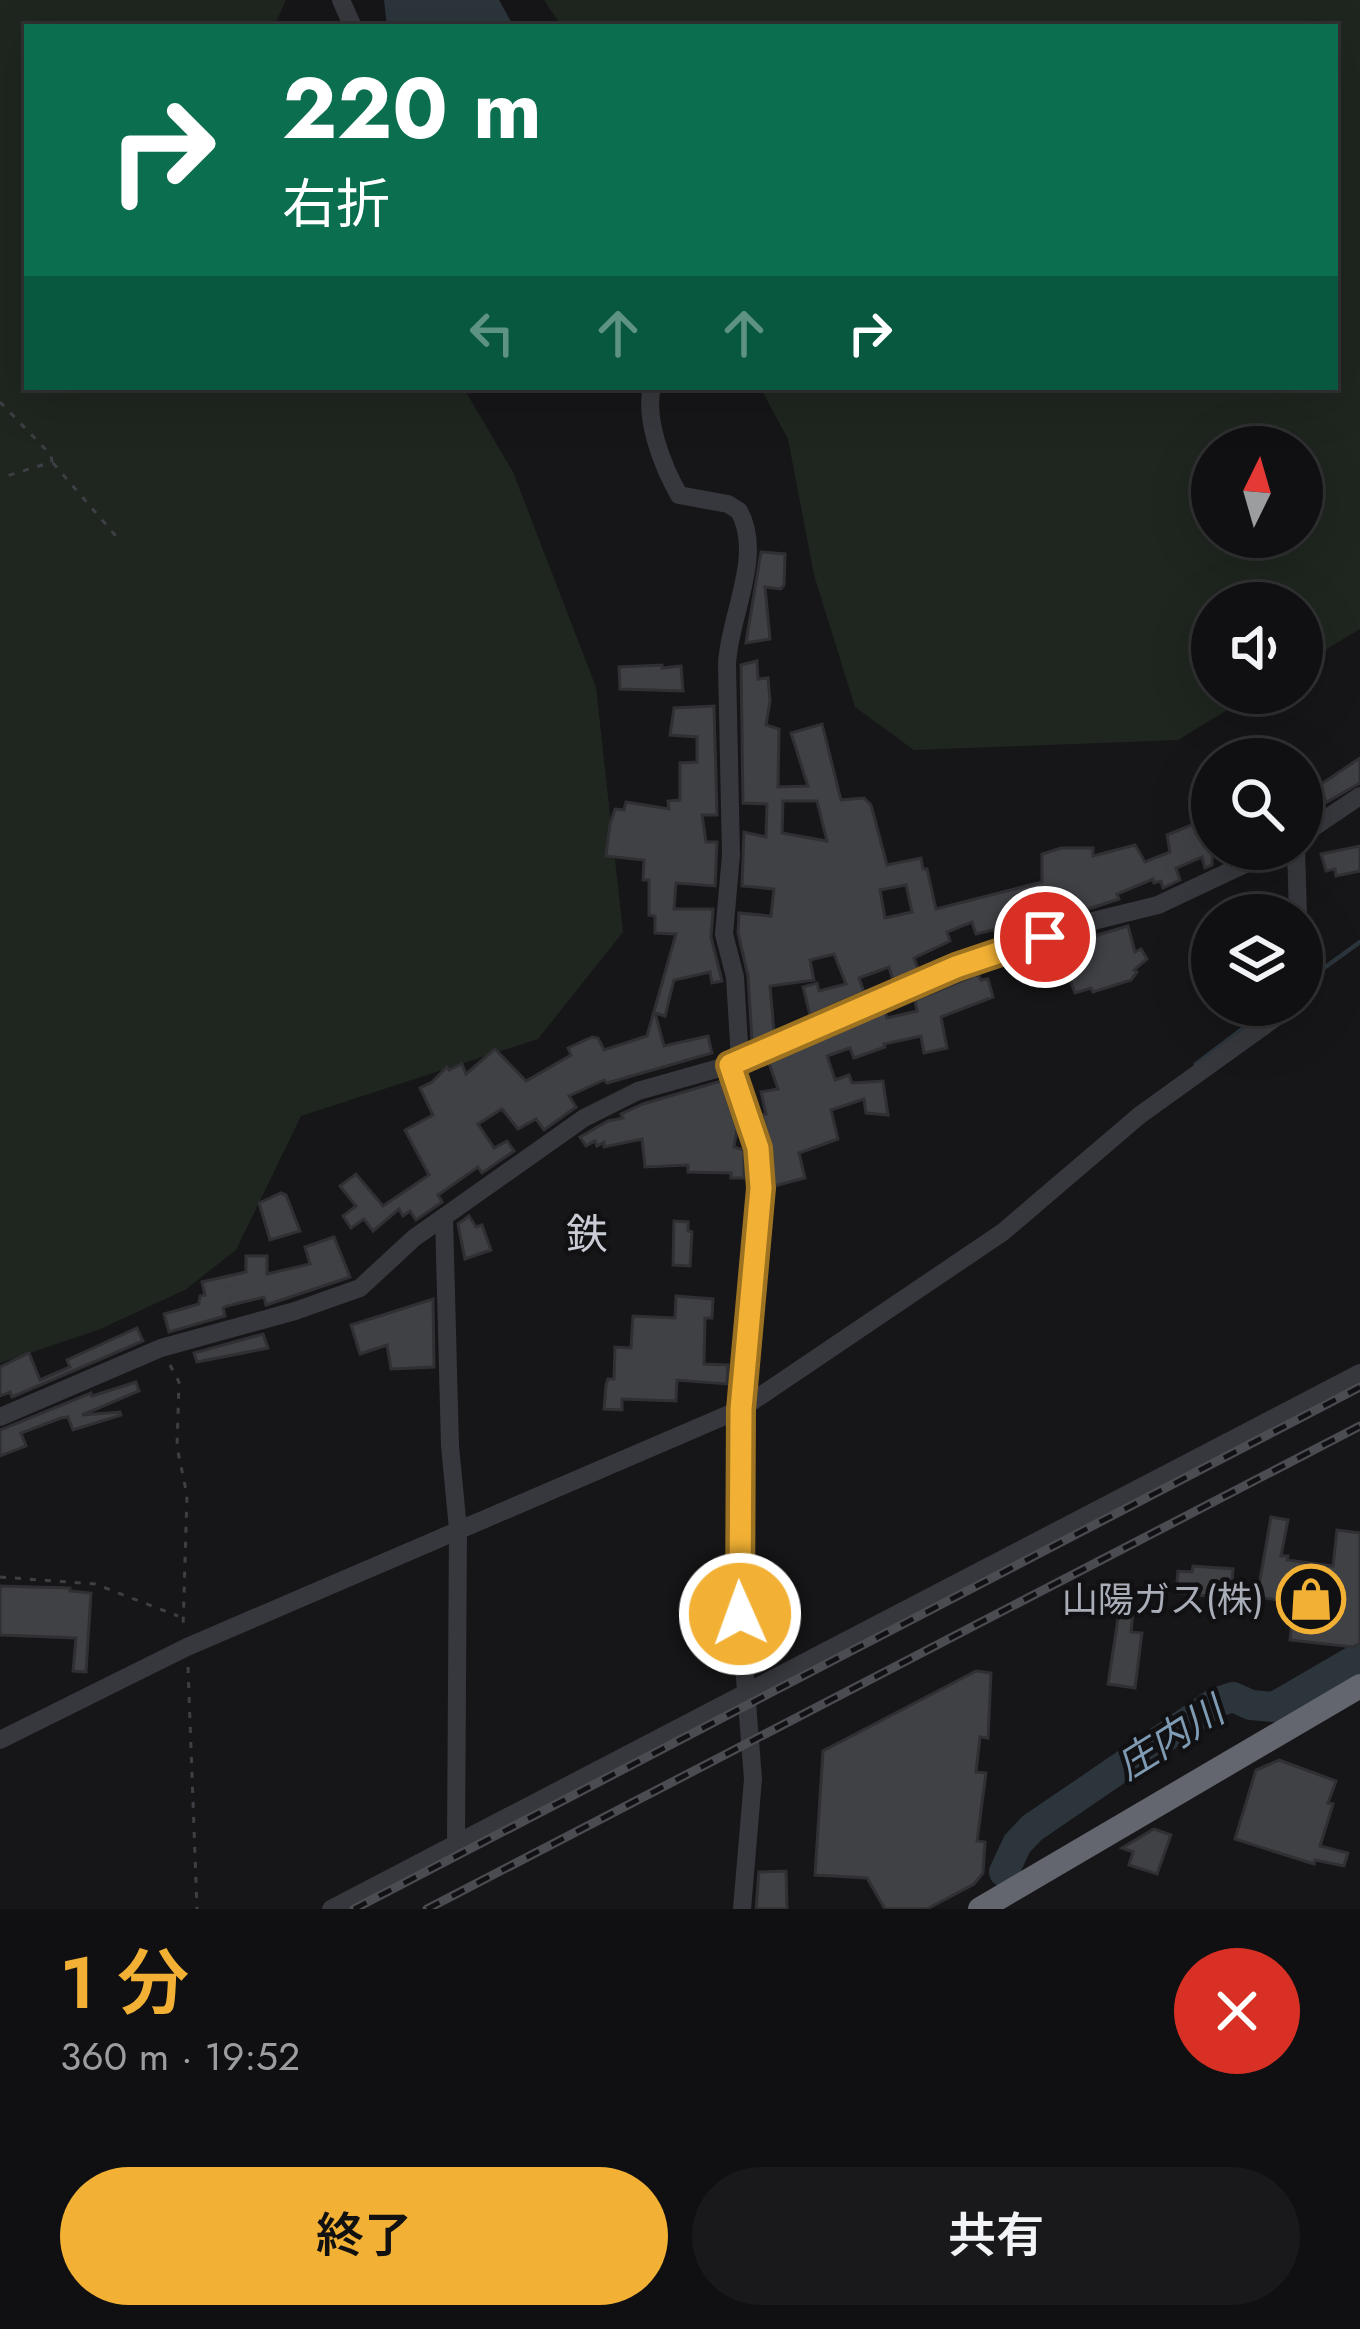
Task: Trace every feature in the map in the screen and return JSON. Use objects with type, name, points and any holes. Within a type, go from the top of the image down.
[{"type":"highway","points":[[980,1909],[1360,1686]]},
{"type":"street","points":[[651,390],[649,400],[664,464],[679,495],[739,511],[748,547],[728,637],[731,855],[724,934],[735,977],[735,1062],[758,1148],[761,1188],[741,1409],[738,1546],[753,1779],[742,1909]]},
{"type":"street","points":[[1323,821],[1360,796]]},
{"type":"street","points":[[0,1417],[161,1348],[360,1288],[445,1216],[607,1105],[638,1091],[735,1062],[956,967],[1089,922],[1158,905],[1232,870]]},
{"type":"street","points":[[0,1740],[187,1647],[741,1409],[1003,1232],[1140,1115],[1264,1026]]},
{"type":"street","points":[[445,1216],[450,1446],[458,1528],[455,1843]]},
{"type":"street","points":[[332,1909],[1360,1372]]},
{"type":"path","points":[[0,402],[51,455],[52,462],[121,542]]},
{"type":"path","points":[[0,478],[52,462]]},
{"type":"path","points":[[226,1284],[233,1328]]},
{"type":"path","points":[[161,1348],[179,1382],[177,1448],[188,1495],[182,1617],[196,1909]]},
{"type":"path","points":[[0,1577],[95,1583],[182,1617]]},
{"type":"shaded area","points":[[0,0],[286,0],[275,24],[24,24],[24,390],[465,390],[513,472],[596,687],[623,932],[538,1039],[301,1116],[236,1250],[185,1290],[98,1330],[0,1363]]},
{"type":"shaded area","points":[[384,0],[499,0],[512,24],[387,24]]},
{"type":"shaded area","points":[[544,0],[1360,0],[1360,629],[1323,651],[1323,582],[1191,582],[1191,714],[1221,714],[1178,740],[914,750],[855,707],[814,575],[788,439],[762,390],[1338,390],[1338,24],[560,24]]},
{"type":"building","points":[[761,552],[785,554],[784,585],[781,589],[765,587],[770,639],[746,643]]},
{"type":"building","points":[[757,661],[758,679],[768,678],[766,725],[779,729],[778,787],[808,786],[791,733],[822,724],[841,800],[864,798],[871,805],[887,865],[921,858],[936,909],[1042,882],[1042,854],[1061,848],[1093,848],[1093,856],[1135,845],[1145,862],[1170,852],[1167,835],[1191,825],[1191,862],[1176,868],[1180,880],[1163,888],[1161,881],[1154,883],[1153,879],[1117,894],[1119,899],[1015,933],[1013,925],[976,934],[972,922],[947,932],[950,941],[914,958],[918,969],[893,980],[889,967],[859,978],[864,992],[810,1015],[803,987],[817,983],[819,991],[846,984],[834,954],[810,960],[814,980],[770,986],[774,1031],[752,1041],[739,913],[771,916],[774,889],[742,886],[744,832],[766,837],[767,804],[743,803],[741,665]],"holes":[[[783,801],[817,801],[827,841],[782,833]],[[906,885],[912,912],[885,918],[880,890]]]},
{"type":"building","points":[[681,666],[683,691],[620,689],[619,667]]},
{"type":"building","points":[[714,706],[717,815],[702,815],[706,842],[717,842],[715,886],[676,883],[674,909],[713,909],[711,937],[722,981],[712,983],[710,972],[674,980],[665,1016],[655,1013],[664,1046],[708,1036],[712,1053],[607,1083],[604,1080],[569,1096],[576,1107],[544,1130],[536,1119],[518,1129],[502,1109],[478,1124],[494,1148],[507,1141],[514,1151],[482,1173],[478,1167],[438,1195],[442,1202],[416,1220],[410,1211],[403,1216],[399,1209],[373,1231],[364,1219],[351,1228],[343,1216],[356,1206],[340,1186],[356,1174],[383,1206],[429,1175],[405,1130],[433,1115],[420,1088],[447,1067],[462,1064],[466,1074],[495,1049],[526,1081],[571,1055],[568,1048],[592,1037],[598,1038],[604,1050],[647,1036],[676,934],[655,933],[655,916],[649,915],[649,880],[643,880],[644,860],[606,856],[610,824],[615,809],[624,810],[626,802],[669,809],[668,801],[680,800],[680,763],[697,762],[697,737],[670,735],[674,708]]},
{"type":"building","points":[[1360,758],[1360,783],[1327,802],[1323,783]]},
{"type":"building","points":[[1360,846],[1360,871],[1336,876],[1335,869],[1326,871],[1323,854]]},
{"type":"building","points":[[1128,926],[1135,952],[1141,949],[1147,959],[1134,970],[1131,980],[1075,993],[1060,953],[1053,955],[1051,949]]},
{"type":"building","points":[[978,974],[981,980],[988,979],[993,997],[941,1017],[947,1048],[924,1053],[921,1036],[884,1044],[854,1058],[850,1048],[827,1056],[835,1080],[849,1075],[852,1083],[883,1081],[888,1115],[866,1113],[864,1099],[831,1110],[838,1139],[799,1153],[805,1178],[774,1186],[761,1092],[778,1089],[769,1063],[885,1012],[887,1018],[917,1011],[915,1000]]},
{"type":"building","points":[[721,1081],[737,1129],[734,1147],[744,1150],[744,1178],[688,1172],[688,1165],[645,1167],[642,1139],[604,1147],[604,1142],[597,1146],[595,1141],[586,1146],[580,1137],[643,1104]]},
{"type":"building","points":[[281,1193],[300,1231],[270,1240],[259,1203]]},
{"type":"building","points":[[469,1216],[476,1227],[482,1225],[491,1250],[465,1259],[458,1224]]},
{"type":"building","points":[[674,1221],[688,1222],[692,1232],[690,1266],[673,1265]]},
{"type":"building","points":[[334,1237],[350,1277],[266,1305],[264,1297],[227,1306],[225,1316],[169,1332],[164,1314],[199,1304],[200,1296],[205,1295],[202,1282],[246,1272],[246,1256],[267,1256],[267,1274],[310,1264],[305,1247]]},
{"type":"building","points":[[676,1296],[713,1299],[712,1318],[705,1318],[704,1364],[728,1365],[727,1384],[677,1380],[676,1401],[622,1399],[622,1410],[604,1409],[608,1379],[614,1379],[615,1347],[631,1348],[633,1316],[675,1318]]},
{"type":"building","points":[[433,1299],[434,1367],[391,1369],[387,1345],[360,1354],[351,1325]]},
{"type":"building","points":[[137,1328],[143,1341],[12,1397],[10,1392],[0,1396],[0,1367],[29,1353],[40,1380],[70,1367],[67,1360]]},
{"type":"building","points":[[263,1334],[268,1348],[197,1362],[194,1353]]},
{"type":"building","points":[[136,1382],[139,1391],[82,1415],[121,1415],[73,1430],[68,1417],[61,1418],[21,1433],[26,1446],[0,1456],[0,1430],[91,1393]]},
{"type":"building","points":[[1271,1517],[1288,1520],[1281,1556],[1288,1556],[1287,1560],[1333,1566],[1337,1530],[1360,1533],[1360,1643],[1353,1647],[1290,1640],[1294,1602],[1257,1597]]},
{"type":"building","points":[[1193,1566],[1233,1569],[1231,1598],[1176,1593],[1178,1571],[1192,1572]]},
{"type":"building","points":[[0,1586],[91,1593],[86,1672],[73,1671],[76,1638],[0,1635]]},
{"type":"building","points":[[1122,1592],[1135,1593],[1131,1632],[1142,1633],[1135,1688],[1108,1684]]},
{"type":"building","points":[[976,1671],[991,1673],[988,1738],[980,1737],[976,1772],[986,1773],[977,1841],[985,1842],[983,1873],[974,1884],[927,1909],[885,1909],[867,1878],[815,1875],[823,1751]]},
{"type":"building","points":[[1279,1760],[1336,1781],[1320,1846],[1348,1853],[1344,1866],[1315,1860],[1314,1864],[1235,1839],[1256,1770]]},
{"type":"building","points":[[1154,1829],[1171,1835],[1157,1874],[1129,1865],[1133,1852],[1122,1848]]},
{"type":"building","points":[[786,1871],[787,1909],[756,1909],[759,1872]]},
{"type":"waterway","points":[[1323,969],[1360,942]]},
{"type":"waterway","points":[[1196,1064],[1246,1026]]},
{"type":"waterway","name":"庄内川","points":[[1004,1872],[1017,1844],[1032,1828],[1215,1703],[1233,1697],[1274,1707],[1360,1657]]},
{"type":"railway","points":[[354,1909],[1360,1387]]},
{"type":"railway","points":[[427,1909],[1360,1426]]},
{"type":"place","name":"山陽ガス(株)","points":[[1311,1599]]},
{"type":"district","name":"鉄","points":[[587,1234]]},
{"type":"route","points":[[740,1614],[741,1409],[761,1188],[758,1148],[730,1065],[956,967],[1045,937]]}]
